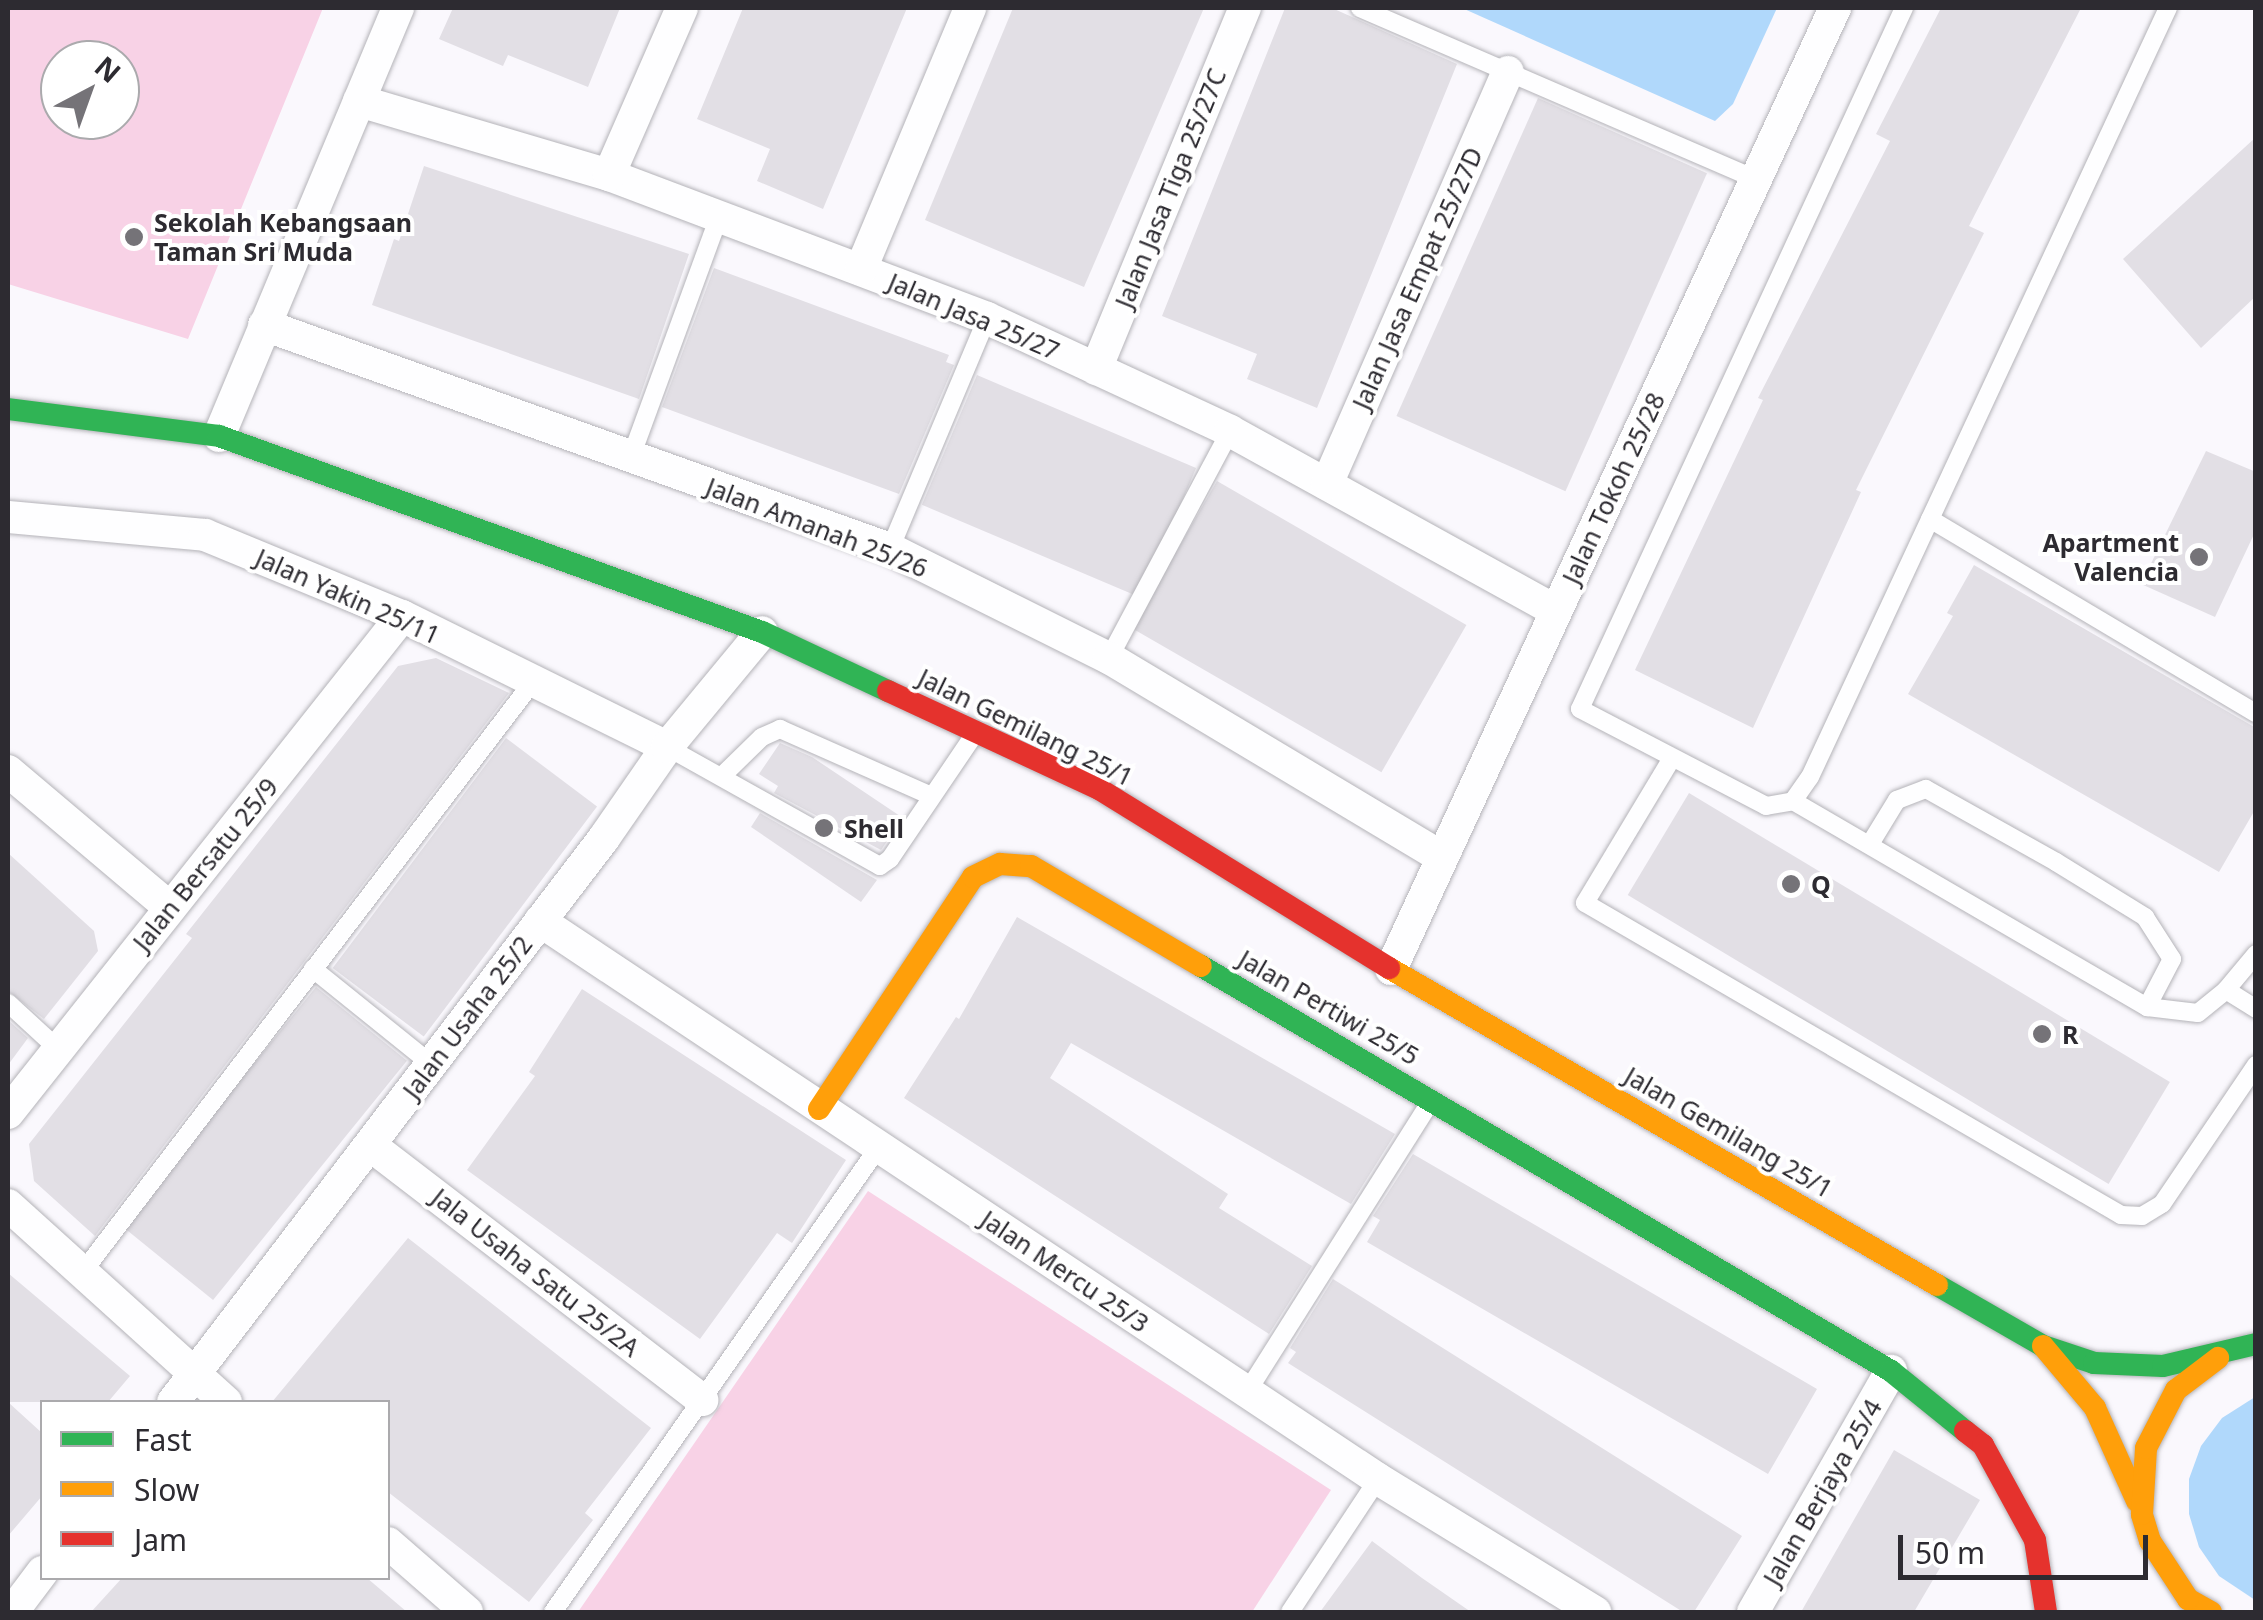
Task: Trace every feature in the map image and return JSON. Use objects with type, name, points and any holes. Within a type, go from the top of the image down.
[{"type":"street","points":[[219,436],[398,8]]},
{"type":"street","points":[[609,174],[682,8]]},
{"type":"street","points":[[861,269],[970,8]]},
{"type":"street","name":"Jalan Jasa Tiga 25/27C","points":[[1096,369],[1245,8]]},
{"type":"street","name":"Jalan Tokoh 25/28","points":[[1390,969],[1835,8]]},
{"type":"street","name":"Jalan Jasa Empat 25/27D","points":[[1327,484],[1508,72]]},
{"type":"street","name":"Jalan Jasa 25/27","points":[[359,101],[609,174],[987,318],[1230,431],[1556,611]]},
{"type":"street","name":"Jalan Amanah 25/26","points":[[264,325],[890,549],[1108,658],[1442,857]]},
{"type":"street","name":"Jalan Gemilang 25/1","points":[[8,409],[219,436],[762,632],[1099,788],[1390,969],[2043,1346],[2094,1364],[2164,1366],[2256,1344]]},
{"type":"street","name":"Jalan Yakin 25/11","points":[[8,517],[205,535],[402,616],[532,684],[667,747]]},
{"type":"street","name":"Jalan Bersatu 25/9","points":[[8,1112],[402,616]]},
{"type":"street","name":"Jalan Usaha 25/2","points":[[174,1400],[540,921],[667,747],[762,632]]},
{"type":"street","points":[[8,771],[170,908]]},
{"type":"street","name":"Jalan Pertiwi 25/5","points":[[818,1109],[973,876],[1000,864],[1031,866],[1891,1371],[1983,1445],[2035,1540],[2046,1612]]},
{"type":"street","name":"Jalan Mercu 25/3","points":[[540,921],[1378,1479],[1595,1612]]},
{"type":"street","name":"Jala Usaha Satu 25/2A","points":[[370,1144],[702,1400]]},
{"type":"street","points":[[8,1205],[224,1400]]},
{"type":"street","name":"Jalan Gemilang 25/1","points":[[2043,1346],[2095,1408],[2142,1514]]},
{"type":"street","points":[[2158,1594],[2142,1514],[2146,1448],[2176,1390],[2229,1350]]},
{"type":"street","name":"Jalan Berjaya 25/4","points":[[1753,1612],[1891,1371]]},
{"type":"street","points":[[2150,1541],[2188,1599],[2211,1612]]},
{"type":"street","points":[[390,1546],[466,1612]]},
{"type":"street","points":[[18,1603],[40,1575]]},
{"type":"lane","points":[[1360,8],[1755,179]]},
{"type":"lane","points":[[1904,8],[1580,709],[1766,806],[1793,801],[2147,1007],[2198,1013],[2226,990],[2256,954]]},
{"type":"lane","points":[[1793,801],[1810,777],[2168,8]]},
{"type":"lane","points":[[632,457],[720,214]]},
{"type":"lane","points":[[890,549],[987,318]]},
{"type":"lane","points":[[1108,658],[1230,431]]},
{"type":"lane","points":[[1930,519],[2256,713]]},
{"type":"lane","points":[[82,1273],[532,684]]},
{"type":"lane","points":[[723,774],[762,737],[780,730],[931,796]]},
{"type":"lane","points":[[667,747],[723,774],[880,866],[890,858],[976,731]]},
{"type":"lane","points":[[1672,758],[1584,903],[2121,1215],[2142,1216],[2162,1204],[2256,1065]]},
{"type":"lane","points":[[1870,844],[1897,800],[1926,789],[2056,862],[2145,917],[2172,959],[2147,1007]]},
{"type":"lane","points":[[313,969],[431,1064]]},
{"type":"lane","points":[[2226,990],[2256,1009]]},
{"type":"lane","points":[[8,1003],[58,1049]]},
{"type":"lane","points":[[1247,1392],[1432,1099]]},
{"type":"lane","points":[[552,1612],[878,1148]]},
{"type":"lane","points":[[1290,1612],[1378,1479]]},
{"type":"shaded area","name":"Sekolah Kebangsaan Taman Sri Muda","points":[[8,8],[323,8],[188,339],[8,284]]},
{"type":"shaded area","points":[[868,1191],[1331,1490],[1252,1612],[578,1612]]},
{"type":"water","points":[[1462,8],[1777,8],[1733,104],[1715,121]]},
{"type":"water","points":[[2256,1397],[2255,1600],[2219,1576],[2199,1547],[2189,1514],[2189,1479],[2201,1446],[2222,1418]]},
{"type":"building","points":[[453,8],[620,8],[588,87],[508,55],[503,66],[439,39]]},
{"type":"building","points":[[743,8],[907,8],[823,209],[757,181],[770,149],[697,119]]},
{"type":"building","points":[[1013,8],[1204,8],[1084,287],[925,220]]},
{"type":"building","points":[[1285,8],[1332,8],[1457,64],[1317,408],[1247,379],[1257,354],[1162,316]]},
{"type":"building","points":[[1941,8],[2081,8],[1969,226],[1984,233],[1856,490],[1861,492],[1753,728],[1635,670],[1763,400],[1758,398],[1890,141],[1876,134]]},
{"type":"building","points":[[1538,98],[1707,173],[1565,491],[1396,416]]},
{"type":"building","points":[[2256,137],[2256,296],[2201,348],[2123,259]]},
{"type":"building","points":[[424,166],[689,254],[639,399],[372,305]]},
{"type":"building","points":[[714,268],[949,355],[946,362],[954,365],[899,494],[662,407]]},
{"type":"building","points":[[977,375],[1196,468],[1141,598],[922,505]]},
{"type":"building","name":"Apartment Valencia","points":[[2206,451],[2256,472],[2256,530],[2215,617],[2141,584]]},
{"type":"building","points":[[1217,481],[1466,625],[1381,772],[1132,628]]},
{"type":"building","points":[[1974,565],[2256,728],[2256,808],[2219,872],[1908,694],[1953,616],[1947,613]]},
{"type":"building","points":[[436,658],[509,693],[95,1236],[34,1181],[29,1144],[192,938],[186,934],[398,666]]},
{"type":"building","points":[[506,738],[597,807],[424,1037],[333,968]]},
{"type":"building","points":[[780,743],[812,757],[903,818],[881,850],[774,793],[778,786],[759,774]]},
{"type":"building","points":[[1689,793],[2170,1082],[2109,1184],[1628,895]]},
{"type":"building","points":[[760,813],[877,880],[861,902],[751,827]]},
{"type":"building","points":[[8,853],[94,931],[98,951],[44,1019],[8,991]]},
{"type":"building","points":[[1017,917],[1395,1134],[1351,1204],[1071,1043],[1050,1078],[1228,1194],[1219,1208],[1312,1266],[1269,1334],[904,1098],[956,1017],[959,1019]]},
{"type":"building","points":[[316,987],[407,1061],[213,1300],[122,1226]]},
{"type":"building","points":[[582,989],[846,1160],[792,1243],[777,1233],[700,1339],[467,1170],[535,1076],[529,1072]]},
{"type":"building","points":[[8,1020],[28,1038],[8,1065]]},
{"type":"building","points":[[1413,1154],[1817,1389],[1768,1474],[1367,1242],[1380,1220],[1373,1216]]},
{"type":"building","points":[[408,1238],[651,1428],[585,1513],[593,1520],[529,1602],[390,1494],[390,1400],[274,1400]]},
{"type":"building","points":[[8,1273],[130,1376],[110,1400],[8,1402]]},
{"type":"building","points":[[1333,1279],[1742,1536],[1694,1612],[1683,1612],[1288,1363],[1296,1352],[1290,1348]]},
{"type":"building","points":[[8,1402],[40,1431],[40,1498],[8,1536]]},
{"type":"building","points":[[1894,1450],[1980,1500],[1914,1612],[1801,1612]]},
{"type":"building","points":[[1372,1541],[1422,1578],[1471,1612],[1320,1612]]},
{"type":"building","points":[[120,1580],[369,1580],[407,1612],[91,1612]]},
{"type":"traffic: fast","points":[[8,409],[219,436],[762,632],[888,691]]},
{"type":"traffic: fast","points":[[1201,966],[1891,1371],[1965,1431]]},
{"type":"traffic: fast","points":[[1937,1285],[2043,1346],[2094,1363],[2163,1366],[2256,1344]]},
{"type":"traffic: slow","points":[[819,1109],[973,877],[1000,864],[1031,866],[1201,966]]},
{"type":"traffic: slow","points":[[1389,968],[1937,1285]]},
{"type":"traffic: slow","points":[[2043,1346],[2095,1408],[2137,1501]]},
{"type":"traffic: slow","points":[[2211,1612],[2188,1599],[2150,1541],[2142,1514],[2146,1448],[2176,1390],[2218,1358]]},
{"type":"traffic: jam","points":[[888,691],[1099,789],[1389,968]]},
{"type":"traffic: jam","points":[[1965,1431],[1983,1445],[2035,1540],[2046,1612]]},
{"type":"place","name":"Sekolah Kebangsaan Taman Sri Muda","points":[[134,237]]},
{"type":"place","name":"Apartment Valencia","points":[[2199,557]]},
{"type":"place","name":"Shell","points":[[824,828]]},
{"type":"place","name":"Q","points":[[1791,884]]},
{"type":"place","name":"R","points":[[2042,1034]]}]
